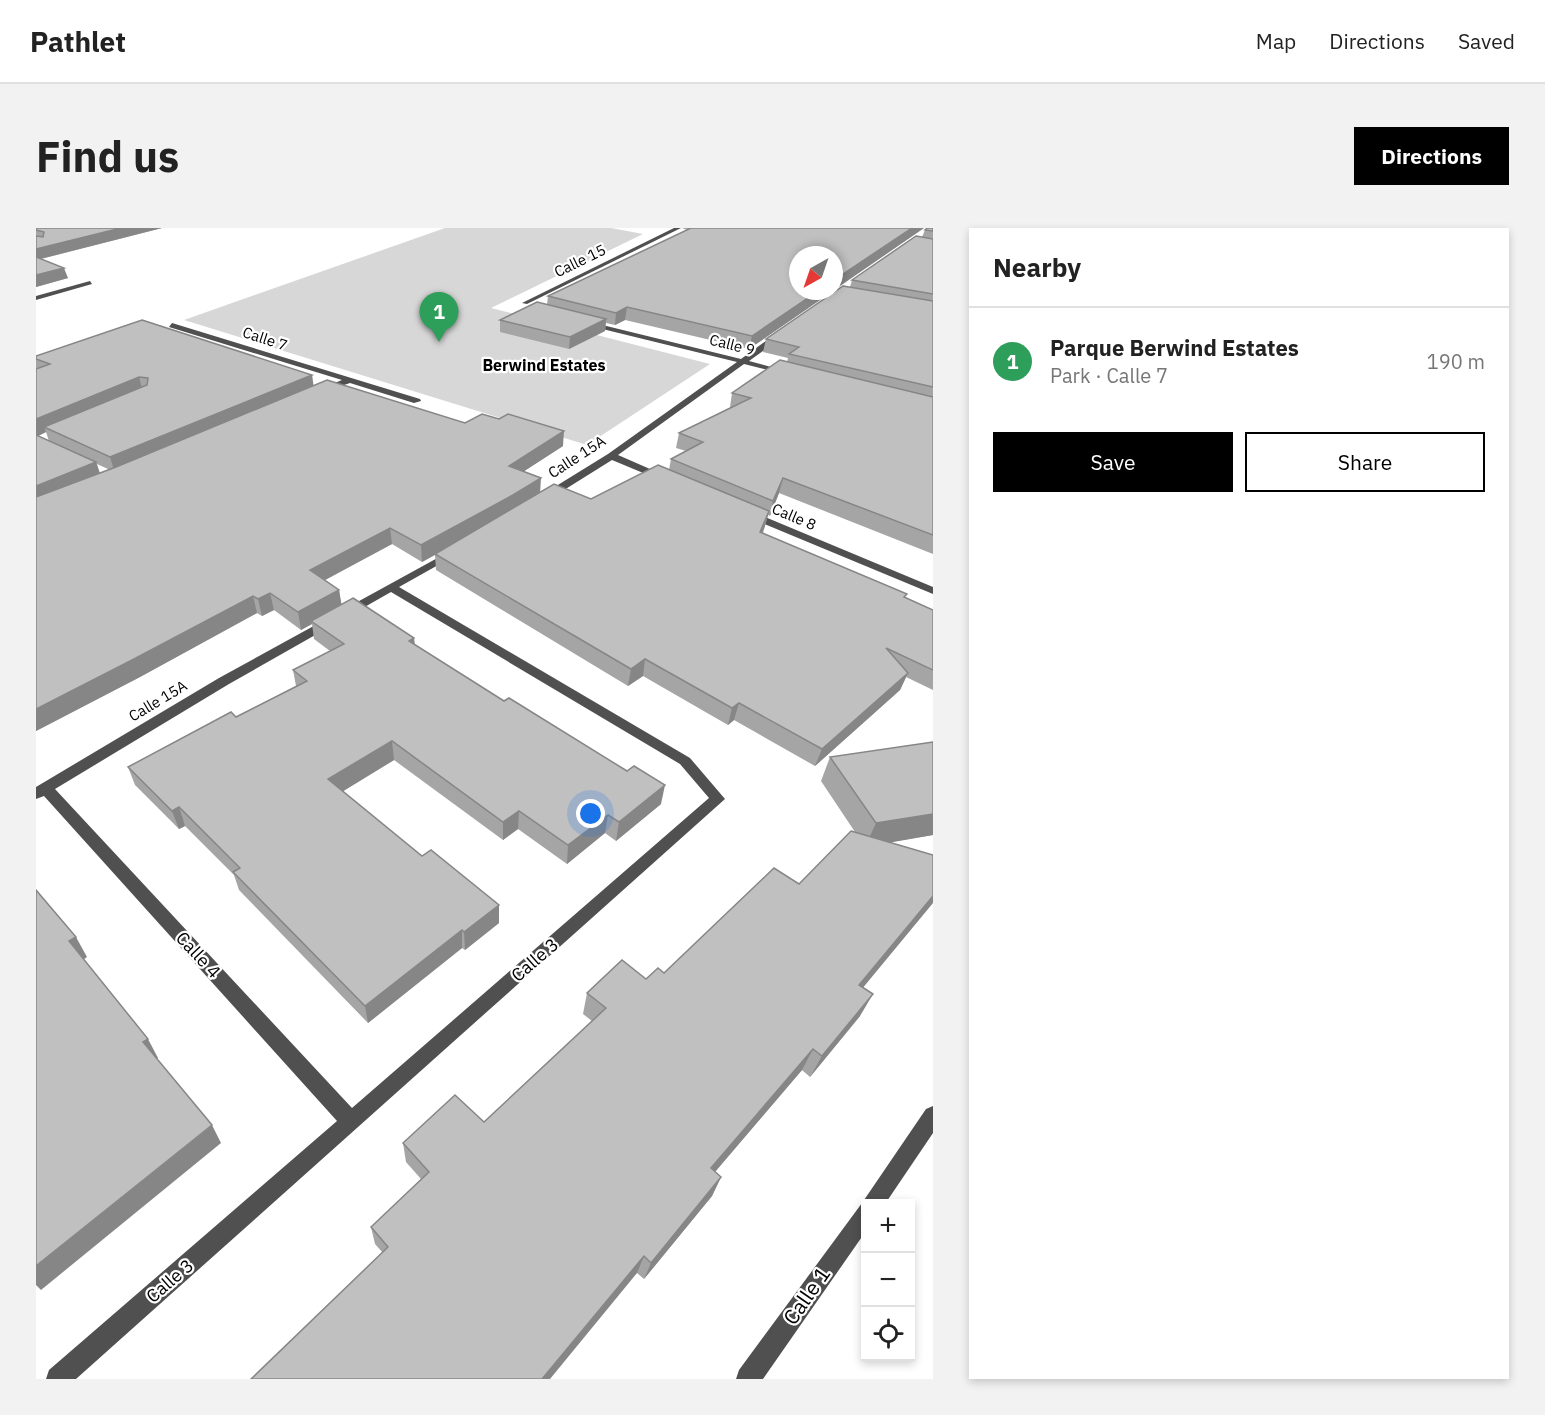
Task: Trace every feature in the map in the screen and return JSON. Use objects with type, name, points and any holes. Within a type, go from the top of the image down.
[{"type":"street","name":"Calle 15","points":[[537,310],[525,303],[678,228]]},
{"type":"street","points":[[36,298],[90,283]]},
{"type":"street","name":"Calle 9","points":[[571,318],[797,375]]},
{"type":"street","name":"Calle 7","points":[[172,325],[417,401]]},
{"type":"street","name":"Calle 15A","points":[[529,507],[611,456],[790,327]]},
{"type":"street","points":[[316,394],[348,381]]},
{"type":"street","points":[[611,456],[675,483]]},
{"type":"street","name":"Calle 8","points":[[740,510],[933,591]]},
{"type":"street","name":"Calle 15A","points":[[40,791],[224,681],[460,549]]},
{"type":"street","name":"Calle 3","points":[[58,1379],[718,799],[685,761],[392,588]]},
{"type":"street","name":"Calle 4","points":[[40,791],[351,1122]]},
{"type":"street","points":[[875,1199],[933,1116]]},
{"type":"street","name":"Calle 1","points":[[748,1379],[861,1219]]},
{"type":"shaded area","points":[[445,228],[611,228],[643,234],[491,308],[710,364],[587,445],[184,320]]},
{"type":"building","points":[[36,228],[121,228],[36,249],[36,236],[43,237],[44,232]]},
{"type":"building","points":[[691,228],[912,228],[843,274],[843,246],[789,246],[789,300],[805,300],[752,336],[627,307],[616,313],[548,296]]},
{"type":"building","points":[[916,236],[933,239],[933,294],[852,280]]},
{"type":"building","points":[[36,257],[64,268],[36,275]]},
{"type":"building","points":[[843,286],[933,301],[933,387],[789,354],[799,347],[766,339],[823,300],[843,300]]},
{"type":"building","points":[[537,302],[606,319],[570,337],[500,320]]},
{"type":"building","points":[[142,320],[312,375],[110,457],[44,427],[147,385],[148,378],[139,377],[36,419],[36,369],[50,364],[36,359],[36,356]]},
{"type":"building","points":[[780,360],[933,397],[933,535],[783,478],[773,501],[671,459],[703,442],[679,433],[751,398],[732,393]]},
{"type":"building","points":[[327,380],[465,423],[482,414],[499,419],[508,414],[564,431],[509,466],[541,478],[513,495],[421,545],[390,528],[310,570],[339,590],[298,612],[270,593],[258,599],[253,596],[36,709],[36,497],[116,467]]},
{"type":"building","points":[[36,435],[96,462],[36,486]]},
{"type":"building","points":[[658,465],[769,511],[760,532],[907,594],[904,597],[933,610],[933,670],[886,648],[908,673],[822,749],[739,703],[732,708],[645,659],[631,669],[435,554],[554,484],[591,499]]},
{"type":"building","points":[[353,598],[414,638],[409,641],[504,701],[509,698],[627,771],[634,766],[665,785],[619,822],[608,815],[568,845],[519,811],[503,822],[392,741],[328,779],[422,856],[431,850],[499,905],[464,932],[462,930],[365,1006],[233,872],[240,868],[179,807],[172,811],[128,767],[231,712],[236,717],[307,681],[293,670],[344,644],[311,621]]},
{"type":"building","points":[[933,742],[933,814],[876,823],[830,757]]},
{"type":"building","points":[[851,831],[933,855],[933,896],[859,985],[873,994],[822,1056],[813,1049],[711,1168],[721,1177],[651,1263],[644,1256],[542,1379],[251,1379],[388,1247],[371,1227],[429,1172],[403,1143],[455,1095],[484,1122],[606,1008],[587,993],[622,960],[646,979],[658,968],[664,973],[774,868],[799,884]]},
{"type":"building","points":[[36,890],[76,937],[69,941],[148,1039],[143,1042],[212,1125],[36,1266]]},
{"type":"place","name":"Parque Berwind Estates","points":[[439,342]]},
{"type":"district","name":"Berwind Estates","points":[[544,365]]}]
